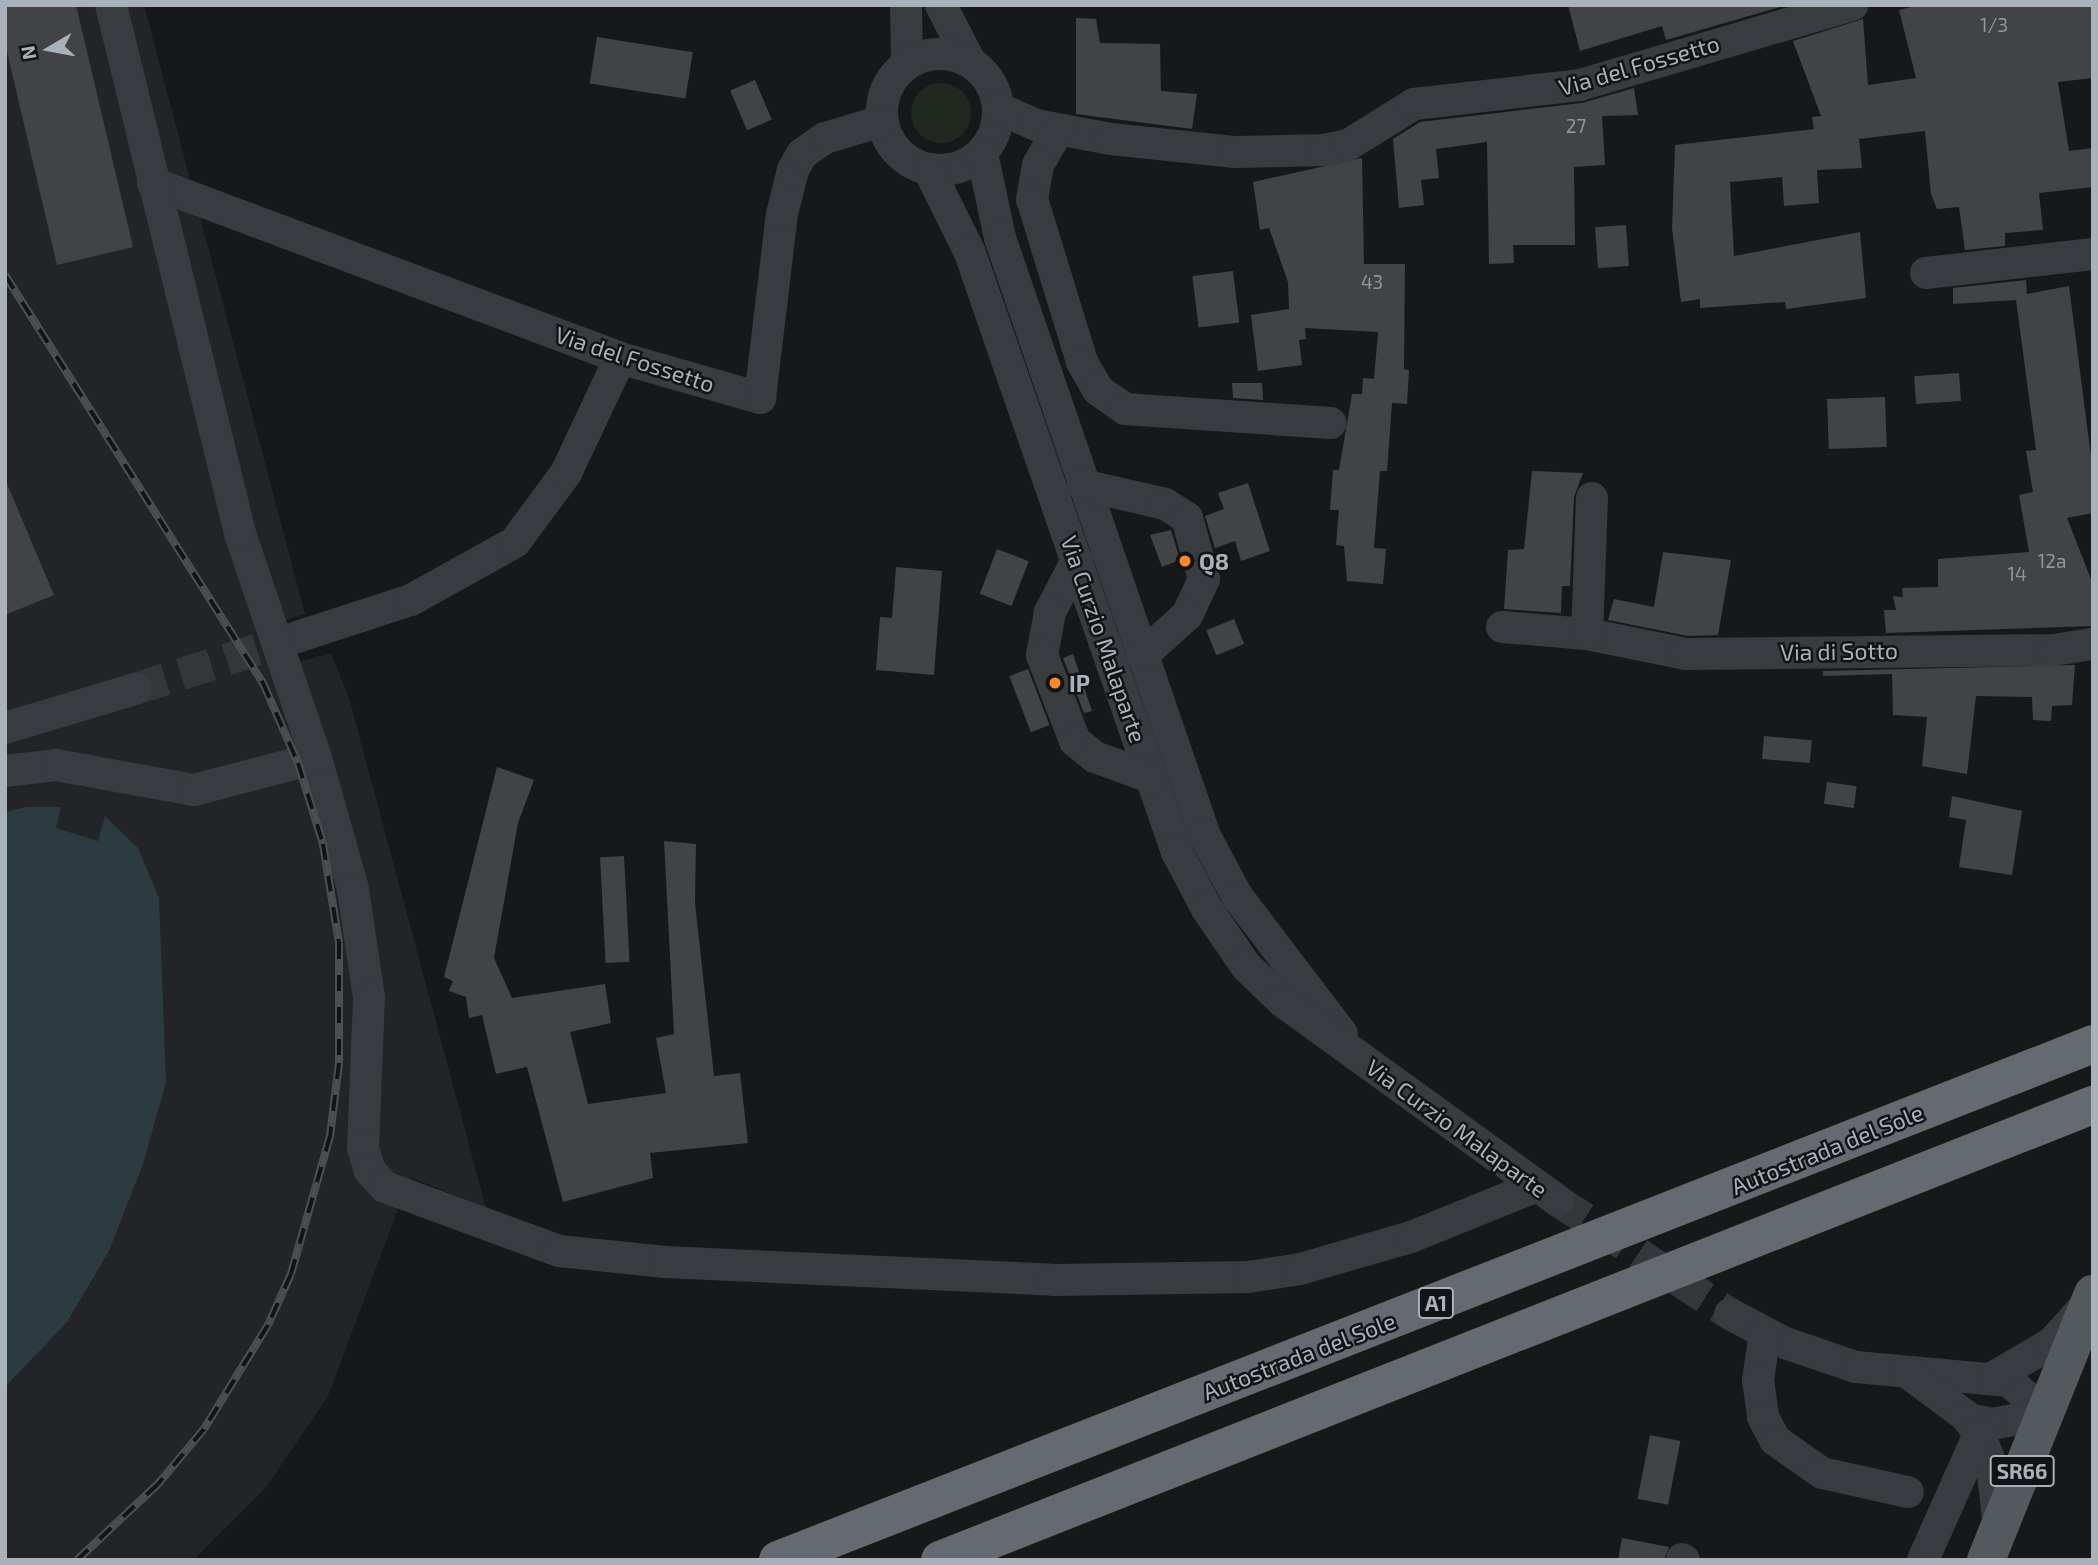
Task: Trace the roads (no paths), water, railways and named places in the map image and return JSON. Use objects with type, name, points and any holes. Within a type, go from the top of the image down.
[{"type":"highway","name":"Autostrada del Sole","points":[[778,1560],[2093,1044]]},
{"type":"highway","name":"A1","points":[[940,1560],[2093,1105]]},
{"type":"main road","name":"SR66","points":[[1993,1544],[2093,1294]]},
{"type":"street","points":[[5,771],[56,765],[194,790],[316,758],[240,533],[111,5]]},
{"type":"street","points":[[906,5],[907,64],[884,95],[882,121],[898,153],[929,170],[956,168],[982,153],[994,134],[998,108],[986,76],[970,62],[941,5]]},
{"type":"street","name":"Via del Fossetto","points":[[998,108],[1058,130],[1236,152],[1325,150],[1348,145],[1414,104],[1580,85],[1852,5]]},
{"type":"street","points":[[907,64],[945,54],[970,62]]},
{"type":"street","name":"Via del Fossetto","points":[[153,183],[620,358],[760,398],[782,214],[793,170],[802,154],[825,138],[882,121]]},
{"type":"street","points":[[1058,130],[1038,166],[1032,199],[1082,362],[1098,390],[1125,409],[1331,423]]},
{"type":"street","name":"Via Curzio Malaparte","points":[[982,153],[1000,238],[1205,836],[1237,896],[1357,1055]]},
{"type":"street","name":"Via Curzio Malaparte","points":[[316,758],[353,889],[369,998],[363,1148],[370,1171],[385,1187],[522,1238],[559,1251],[665,1262],[1133,1282],[1248,1277],[1300,1269],[1547,1193],[1282,1001],[1246,966],[1190,880],[970,253],[929,170]]},
{"type":"street","points":[[1926,273],[2093,254]]},
{"type":"street","points":[[300,636],[411,600],[515,542],[566,473],[620,358]]},
{"type":"street","points":[[1083,485],[1165,504],[1187,517],[1204,579],[1187,615],[1142,656]]},
{"type":"street","points":[[1587,634],[1592,498]]},
{"type":"street","points":[[1077,560],[1050,612],[1042,655],[1074,741],[1095,757],[1152,778]]},
{"type":"street","name":"Via di Sotto","points":[[1502,627],[1587,634],[1686,654],[2054,650],[2093,644]]},
{"type":"street","points":[[5,728],[135,689]]},
{"type":"street","points":[[1992,1378],[2067,1331],[2093,1294]]},
{"type":"street","points":[[1730,1314],[1765,1333],[1856,1367],[1992,1378],[2025,1391],[2045,1415]]},
{"type":"street","points":[[1765,1333],[1758,1380],[1763,1417],[1775,1440],[1822,1474],[1908,1492]]},
{"type":"street","points":[[1908,1373],[1973,1426],[1992,1466],[1993,1544]]},
{"type":"street","points":[[1973,1426],[2045,1415]]},
{"type":"street","points":[[1923,1560],[1973,1426]]},
{"type":"tunnel","points":[[135,689],[300,636]]},
{"type":"tunnel","points":[[1558,1201],[1730,1314]]},
{"type":"railway","points":[[5,275],[263,683],[298,763],[323,844],[339,943],[339,1063],[330,1136],[291,1274],[268,1325],[204,1429],[158,1484],[77,1560]]},
{"type":"place","name":"Q8","points":[[1185,561]]},
{"type":"place","name":"IP","points":[[1055,683]]}]
